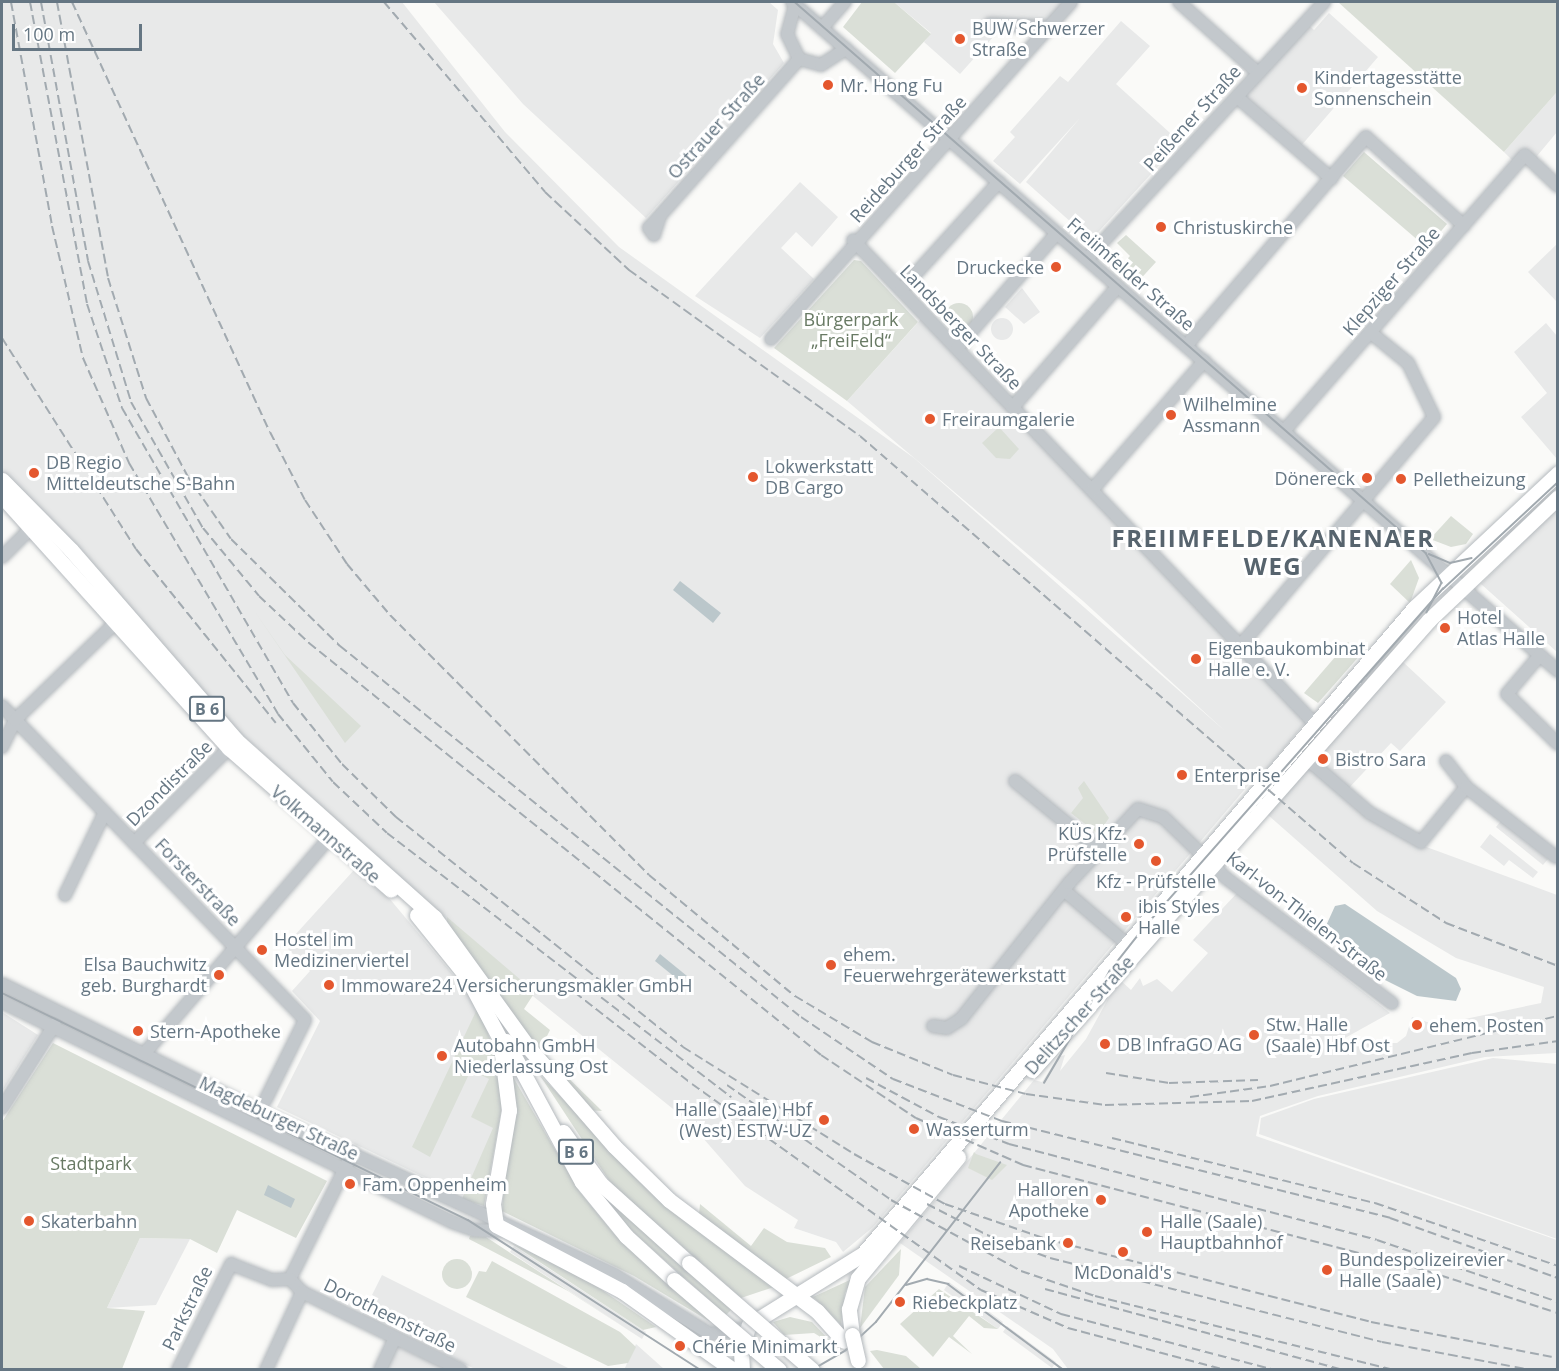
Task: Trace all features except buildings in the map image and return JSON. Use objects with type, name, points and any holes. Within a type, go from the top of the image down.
[{"type":"main road","name":"Delitzscher Straße","points":[[859,1365],[848,1338],[850,1301],[868,1264],[1316,725],[1448,574],[1557,473]]},
{"type":"main road","name":"Volkmannstraße","points":[[2,480],[70,550],[236,740],[434,917],[498,1016],[506,1070],[508,1110],[492,1218]]},
{"type":"main road","name":"Volkmannstraße","points":[[2,496],[33,526],[229,748],[427,925],[498,1016]]},
{"type":"main road","name":"Delitzscher Straße","points":[[798,1295],[863,1254],[1126,942],[1306,758],[1463,585],[1557,497]]},
{"type":"main road","name":"B 6","points":[[498,1016],[549,1110],[584,1164],[689,1263],[812,1370]]},
{"type":"main road","points":[[498,1016],[582,1182],[626,1236],[779,1370]]},
{"type":"main road","points":[[498,1016],[614,1146],[669,1200],[798,1295],[848,1338]]},
{"type":"main road","points":[[492,1218],[502,1231]]},
{"type":"main road","name":"Magdeburger Straße","points":[[502,1231],[622,1291],[698,1340],[733,1370]]},
{"type":"main road","points":[[742,1370],[741,1349],[749,1325],[798,1295]]},
{"type":"main road","points":[[698,1340],[718,1370]]},
{"type":"street","points":[[822,28],[845,2]]},
{"type":"street","name":"Reideburger Straße","points":[[771,339],[1071,2]]},
{"type":"street","points":[[1179,2],[1258,73]]},
{"type":"street","name":"Peißener Straße","points":[[1087,260],[1324,2]]},
{"type":"street","points":[[794,3],[787,34],[800,59],[821,64],[846,49]]},
{"type":"street","name":"Freiimfelder Straße","points":[[794,3],[1448,574]]},
{"type":"street","points":[[990,24],[1048,27]]},
{"type":"street","name":"Ostrauer Straße","points":[[660,216],[800,59]]},
{"type":"street","points":[[1237,97],[1332,179]]},
{"type":"street","points":[[1186,346],[1366,137],[1464,226]]},
{"type":"street","name":"Klepziger Straße","points":[[1284,431],[1525,156],[1557,186]]},
{"type":"street","points":[[901,290],[999,182]]},
{"type":"street","points":[[957,348],[1057,233]]},
{"type":"street","name":"Landsberger Straße","points":[[855,242],[1316,725]]},
{"type":"street","points":[[1013,407],[1118,286]]},
{"type":"street","points":[[1240,646],[1434,417],[1414,371],[1371,332]]},
{"type":"street","points":[[1092,490],[1203,361]]},
{"type":"street","points":[[2,556],[33,526]]},
{"type":"street","points":[[1448,574],[1557,671]]},
{"type":"street","points":[[2,747],[15,720],[116,622]]},
{"type":"street","points":[[1540,655],[1507,694],[1557,744]]},
{"type":"street","name":"Forsterstraße","points":[[2,706],[305,1020],[265,1101]]},
{"type":"street","name":"Dzondistraße","points":[[134,843],[229,748]]},
{"type":"street","points":[[1306,758],[1364,810],[1421,842],[1466,787]]},
{"type":"street","points":[[1446,761],[1466,787],[1556,857]]},
{"type":"street","points":[[933,1026],[947,1028],[961,1019],[1099,850],[1015,781]]},
{"type":"street","name":"Karl-von-Thielen-Straße","points":[[1099,850],[1138,809],[1163,817],[1207,858],[1392,1003]]},
{"type":"street","points":[[65,895],[105,812]]},
{"type":"street","points":[[143,1055],[233,945],[329,838]]},
{"type":"street","points":[[1066,892],[1126,942]]},
{"type":"street","name":"Magdeburger Straße","points":[[2,984],[143,1055],[615,1275],[710,1334],[749,1325]]},
{"type":"street","name":"Magdeburger Straße","points":[[2,1002],[52,1029],[466,1228],[502,1231]]},
{"type":"street","points":[[2,1108],[61,1015]]},
{"type":"street","points":[[266,1370],[302,1292],[290,1279],[353,1152]]},
{"type":"street","name":"Parkstraße","points":[[178,1370],[231,1264],[273,1280],[290,1279]]},
{"type":"street","name":"Dorotheenstraße","points":[[302,1292],[461,1370]]},
{"type":"street","points":[[380,1370],[395,1338]]},
{"type":"shaded area","points":[[2,2],[402,2],[505,132],[619,247],[914,458],[1225,731],[1083,601],[847,401],[921,319],[1308,719],[1268,768],[1291,787],[1312,766],[1421,845],[1557,895],[1557,1053],[1485,1057],[1318,1096],[1260,1116],[1256,1136],[1557,1240],[1557,1369],[1068,1369],[1053,1349],[900,1243],[1034,1080],[1042,1082],[1058,1057],[1065,1055],[1060,1071],[1086,1039],[1119,979],[1131,990],[1140,978],[1143,986],[1157,979],[1172,992],[1208,953],[1193,940],[1237,893],[1390,1013],[1336,1043],[1397,1043],[1406,1036],[1412,1017],[1448,1029],[1465,1019],[1541,1003],[1544,987],[1456,958],[1377,911],[1268,815],[1276,805],[1250,783],[873,1227],[843,1252],[836,1242],[794,1228],[798,1220],[745,1186],[688,1121],[513,980],[215,710],[80,548],[2,473]]},
{"type":"shaded area","points":[[434,2],[769,2],[778,10],[773,44],[784,63],[646,218],[523,104]]},
{"type":"shaded area","points":[[894,2],[1070,2],[1047,27],[1003,26],[960,74],[924,42],[931,33]]},
{"type":"shaded area","name":"Kindertagesstätte Sonnenschein","points":[[1329,13],[1378,57],[1300,147],[1243,98],[1309,25],[1314,30]]},
{"type":"shaded area","points":[[1121,21],[1150,46],[1116,84],[1180,142],[1091,240],[1026,182],[1080,118],[1020,184],[993,161],[1015,137],[1010,132],[1060,76],[1068,82]]},
{"type":"shaded area","points":[[1557,92],[1557,132],[1537,156],[1539,163],[1525,156],[1517,165],[1504,152]]},
{"type":"shaded area","points":[[800,182],[838,217],[812,247],[796,232],[781,248],[814,279],[760,338],[695,296]]},
{"type":"shaded area","points":[[1557,244],[1557,302],[1528,272]]},
{"type":"shaded area","points":[[1022,288],[1040,312],[1024,324],[1005,307]]},
{"type":"shaded area","points":[[1002,318],[1010,321],[1013,329],[1010,337],[1002,340],[994,337],[991,329],[994,321]]},
{"type":"shaded area","points":[[1546,323],[1557,336],[1557,459],[1521,417],[1547,393],[1514,352]]},
{"type":"shaded area","points":[[1557,479],[1557,494],[1494,547],[1489,542]]},
{"type":"shaded area","points":[[1557,508],[1557,652],[1481,584]]},
{"type":"shaded area","points":[[680,581],[721,613],[713,623],[673,590]]},
{"type":"shaded area","points":[[1403,662],[1446,702],[1400,751],[1391,743],[1348,789],[1316,760]]},
{"type":"shaded area","points":[[1501,821],[1548,859],[1543,865],[1496,827]]},
{"type":"shaded area","points":[[1490,834],[1538,872],[1533,878],[1509,860],[1504,866],[1480,847]]},
{"type":"shaded area","points":[[354,870],[389,898],[475,1001],[492,1052],[496,1124],[464,1196],[277,1107],[320,1021],[292,991],[310,971],[285,946]]},
{"type":"shaded area","points":[[1345,904],[1456,978],[1461,989],[1456,1001],[1417,996],[1377,976],[1325,928],[1335,906]]},
{"type":"shaded area","points":[[660,954],[687,976],[682,983],[655,961]]},
{"type":"shaded area","points":[[2,1012],[38,1035],[2,1092]]},
{"type":"shaded area","points":[[1493,1058],[1557,1064],[1557,1239],[1259,1134],[1261,1118],[1314,1099]]},
{"type":"shaded area","points":[[268,1185],[295,1199],[291,1208],[264,1195]]},
{"type":"shaded area","points":[[140,1238],[190,1239],[156,1305],[107,1308]]},
{"type":"shaded area","points":[[514,1246],[646,1332],[642,1339],[510,1252]]},
{"type":"shaded area","points":[[382,1275],[570,1369],[475,1369],[362,1315]]},
{"type":"shaded area","points":[[949,1282],[1003,1322],[998,1329],[944,1290]]},
{"type":"shaded area","points":[[1007,1326],[1056,1362],[1052,1368],[1003,1332]]},
{"type":"shaded area","points":[[636,1344],[664,1369],[624,1370]]},
{"type":"shaded area","points":[[397,1346],[446,1369],[386,1370]]},
{"type":"green space","points":[[862,2],[894,2],[931,34],[895,73],[843,27]]},
{"type":"green space","points":[[1338,2],[1557,2],[1557,92],[1504,152]]},
{"type":"green space","points":[[1364,152],[1447,224],[1427,248],[1343,176]]},
{"type":"green space","points":[[1126,235],[1156,262],[1135,285],[1118,269],[1130,256],[1117,243]]},
{"type":"green space","name":"Bürgerpark „FreiFeld“","points":[[854,260],[861,261],[918,322],[847,401],[774,348]]},
{"type":"green space","points":[[959,303],[969,307],[973,317],[969,327],[959,331],[949,327],[945,317],[949,307]]},
{"type":"green space","points":[[999,427],[1019,449],[1010,459],[996,458],[982,443]]},
{"type":"green space","points":[[1451,516],[1473,534],[1466,544],[1451,547],[1430,539]]},
{"type":"green space","points":[[1411,560],[1419,578],[1410,603],[1390,584]]},
{"type":"green space","points":[[253,609],[285,655],[361,726],[345,743]]},
{"type":"green space","points":[[1348,642],[1362,653],[1318,703],[1304,693]]},
{"type":"green space","points":[[1084,781],[1109,818],[1098,834],[1071,813],[1083,798],[1078,788]]},
{"type":"green space","points":[[447,917],[535,992],[524,1009],[550,1030],[543,1044],[548,1058],[602,1111],[586,1110],[541,1055],[447,924]]},
{"type":"green space","points":[[478,1007],[496,1054],[503,1101],[484,1206],[462,1199],[493,1128],[471,1117],[489,1079],[471,1070],[430,1157],[412,1147]]},
{"type":"green space","name":"Stadtpark","points":[[53,1043],[327,1181],[296,1238],[237,1210],[217,1253],[190,1239],[140,1238],[107,1308],[145,1311],[122,1369],[2,1369],[2,1122]]},
{"type":"green space","points":[[539,1074],[625,1164],[777,1286],[741,1298],[612,1185]]},
{"type":"green space","points":[[513,1077],[579,1191],[615,1235],[714,1324],[634,1276],[502,1211]]},
{"type":"green space","points":[[566,1141],[732,1309],[726,1315],[606,1208]]},
{"type":"green space","points":[[974,1152],[1007,1165],[992,1180],[968,1168]]},
{"type":"green space","points":[[700,1204],[751,1246],[764,1228],[787,1242],[825,1248],[831,1257],[786,1279],[699,1214]]},
{"type":"green space","points":[[470,1236],[486,1237],[642,1339],[568,1291],[469,1239]]},
{"type":"green space","points":[[509,1242],[583,1277],[656,1327],[643,1330]]},
{"type":"green space","points":[[901,1249],[899,1275],[860,1328],[865,1287]]},
{"type":"green space","points":[[457,1259],[467,1264],[472,1274],[467,1284],[457,1289],[447,1284],[442,1274],[447,1264]]},
{"type":"green space","points":[[492,1261],[620,1332],[636,1347],[628,1363],[608,1366],[466,1297],[479,1271],[486,1272]]},
{"type":"green space","points":[[852,1279],[845,1293],[841,1325],[813,1297]]},
{"type":"green space","points":[[939,1289],[998,1329],[984,1328],[969,1316],[953,1336],[972,1354],[949,1337],[933,1357],[900,1324]]},
{"type":"green space","points":[[790,1317],[812,1322],[835,1346],[814,1333],[784,1335],[773,1322]]},
{"type":"green space","points":[[877,1350],[906,1356],[921,1369],[884,1369],[870,1351]]},
{"type":"tram line","points":[[795,2],[1426,553],[1442,583],[1427,612]]},
{"type":"tram line","points":[[1044,1083],[1109,972],[1142,930],[1443,589],[1558,482]]},
{"type":"tram line","points":[[1429,554],[1450,563],[1471,558]]},
{"type":"tram line","points":[[2,993],[468,1220],[701,1370]]},
{"type":"tram line","points":[[812,1370],[846,1350],[876,1322],[1000,1163]]},
{"type":"tram line","points":[[906,1285],[927,1279],[948,1284],[1064,1370]]},
{"type":"railway","points":[[11,2],[52,226],[83,358],[129,463],[278,714],[333,782],[387,833],[731,1097]]},
{"type":"railway","points":[[30,2],[87,304],[122,408],[293,703],[342,764],[396,817],[683,1047],[854,1154],[945,1204],[1046,1239],[1371,1322],[1558,1358]]},
{"type":"railway","points":[[41,2],[88,261],[131,402],[203,528],[259,596],[309,643],[821,1055],[916,1118],[1023,1165],[1427,1271],[1558,1313]]},
{"type":"railway","points":[[57,2],[108,278],[146,398],[188,477],[231,539],[340,646],[801,1017],[893,1079],[1002,1121],[1390,1218],[1558,1278]]},
{"type":"railway","points":[[72,2],[270,432],[305,500],[347,564],[390,615],[649,875],[795,996],[872,1042],[953,1075],[1026,1094],[1105,1105],[1252,1101],[1472,1053],[1558,1041]]},
{"type":"railway","points":[[384,2],[545,192],[629,270],[860,436],[1353,863],[1446,923],[1558,966]]},
{"type":"railway","points":[[2,338],[136,549],[276,723]]},
{"type":"railway","points":[[564,984],[692,1084],[981,1290],[1068,1328],[1226,1370]]},
{"type":"railway","points":[[1190,1097],[1270,1086],[1558,1016]]},
{"type":"railway","points":[[1106,1073],[1169,1083],[1258,1080]]},
{"type":"railway","points":[[866,1078],[939,1117],[1009,1144],[1377,1240],[1558,1302]]},
{"type":"railway","points":[[727,1085],[891,1200],[1021,1271],[1095,1296],[1394,1370]]},
{"type":"railway","points":[[1112,1138],[1375,1203],[1558,1266]]},
{"type":"railway","points":[[927,1204],[987,1235],[1050,1258],[1382,1342],[1532,1370]]},
{"type":"railway","points":[[959,1266],[1061,1314],[1274,1370]]},
{"type":"railway","points":[[1045,1289],[1343,1370]]},
{"type":"place","name":"BUW Schwerzer Straße","points":[[960,39]]},
{"type":"place","name":"Mr. Hong Fu","points":[[828,85]]},
{"type":"place","name":"Kindertagesstätte Sonnenschein","points":[[1302,88]]},
{"type":"place","name":"Christuskirche","points":[[1161,227]]},
{"type":"place","name":"Druckecke","points":[[1056,267]]},
{"type":"place","name":"Wilhelmine Assmann","points":[[1171,415]]},
{"type":"place","name":"Freiraumgalerie","points":[[930,419]]},
{"type":"place","name":"DB Regio Mitteldeutsche S-Bahn","points":[[34,473]]},
{"type":"place","name":"Lokwerkstatt DB Cargo","points":[[753,477]]},
{"type":"place","name":"Dönereck","points":[[1367,478]]},
{"type":"place","name":"Pelletheizung","points":[[1401,479]]},
{"type":"place","name":"Hotel Atlas Halle","points":[[1445,628]]},
{"type":"place","name":"Eigenbaukombinat Halle e. V.","points":[[1196,659]]},
{"type":"place","name":"Bistro Sara","points":[[1323,759]]},
{"type":"place","name":"Enterprise","points":[[1182,775]]},
{"type":"place","name":"KÜS Kfz. Prüfstelle","points":[[1139,844]]},
{"type":"place","name":"Kfz - Prüfstelle","points":[[1156,861]]},
{"type":"place","name":"ibis Styles Halle","points":[[1126,917]]},
{"type":"place","name":"Hostel im Medizinerviertel","points":[[262,950]]},
{"type":"place","name":"ehem. Feuerwehrgerätewerkstatt","points":[[831,965]]},
{"type":"place","name":"Elsa Bauchwitz geb. Burghardt","points":[[219,975]]},
{"type":"place","name":"Immoware24 Versicherungsmakler GmbH","points":[[329,985]]},
{"type":"place","name":"ehem. Posten","points":[[1417,1025]]},
{"type":"place","name":"Stern-Apotheke","points":[[138,1031]]},
{"type":"place","name":"Stw. Halle (Saale) Hbf Ost","points":[[1254,1035]]},
{"type":"place","name":"DB InfraGO AG","points":[[1105,1044]]},
{"type":"place","name":"Autobahn GmbH Niederlassung Ost","points":[[442,1056]]},
{"type":"place","name":"Halle (Saale) Hbf (West) ESTW-UZ","points":[[824,1120]]},
{"type":"place","name":"Wasserturm","points":[[914,1129]]},
{"type":"place","name":"Fam. Oppenheim","points":[[350,1184]]},
{"type":"place","name":"Halloren Apotheke","points":[[1101,1200]]},
{"type":"place","name":"Skaterbahn","points":[[29,1221]]},
{"type":"place","name":"Halle (Saale) Hauptbahnhof","points":[[1147,1232]]},
{"type":"place","name":"Reisebank","points":[[1068,1243]]},
{"type":"place","name":"McDonald's","points":[[1123,1252]]},
{"type":"place","name":"Bundespolizeirevier Halle (Saale)","points":[[1327,1270]]},
{"type":"place","name":"Riebeckplatz","points":[[900,1302]]},
{"type":"place","name":"Chérie Minimarkt","points":[[680,1346]]},
{"type":"district","name":"FREIIMFELDE/KANENAER WEG","points":[[1273,552]]}]
